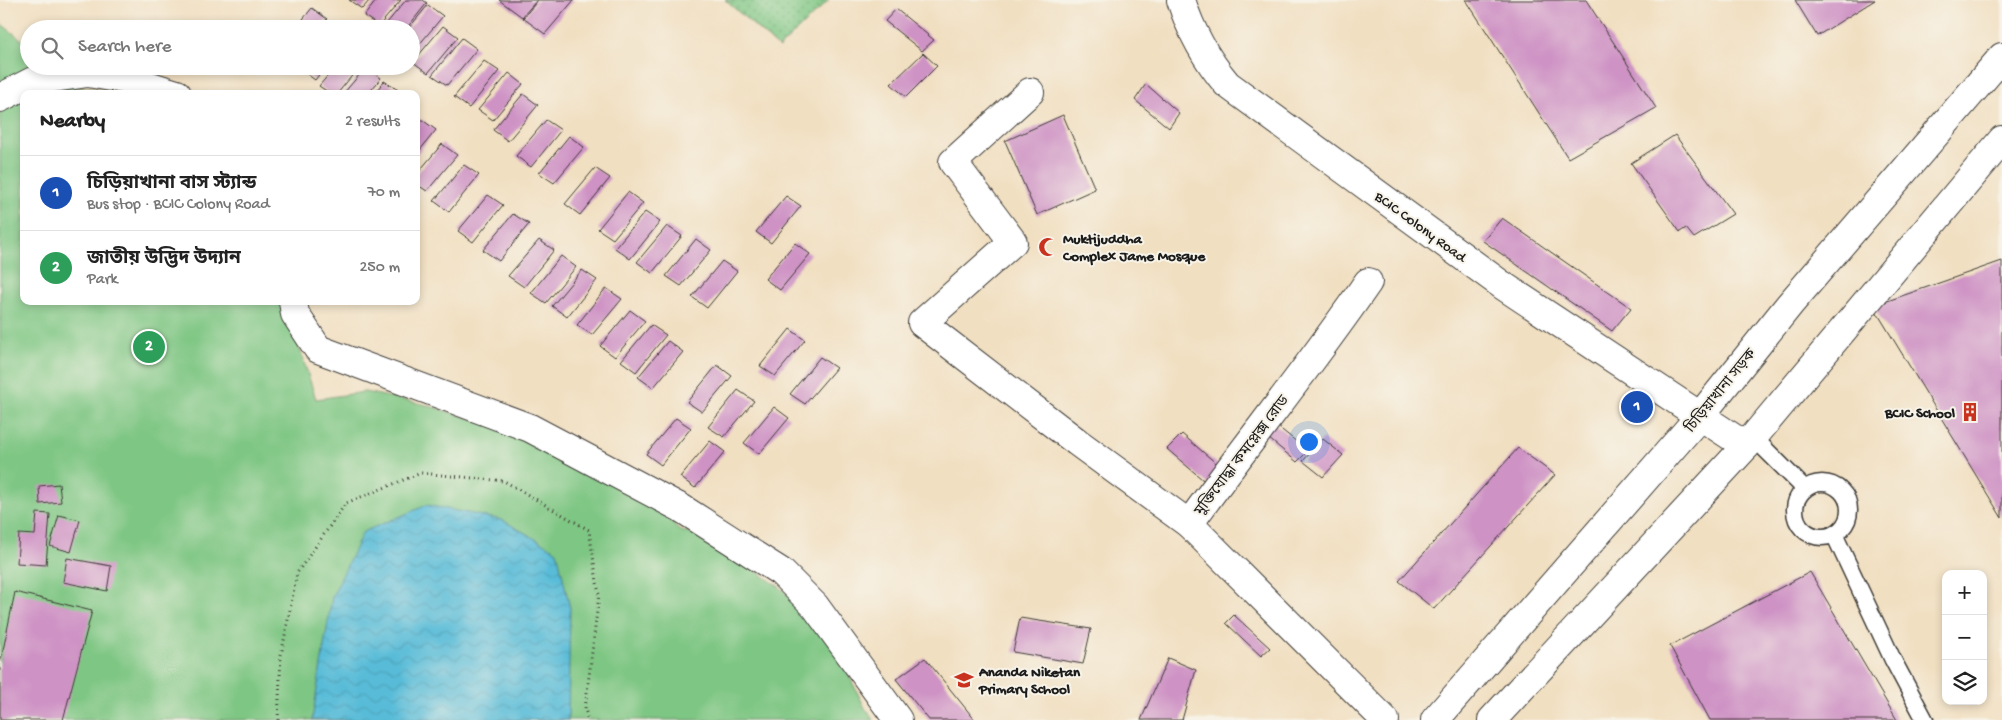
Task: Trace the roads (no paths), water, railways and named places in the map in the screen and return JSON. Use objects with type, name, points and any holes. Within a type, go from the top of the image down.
[{"type":"street","name":"BCIC Colony Road","points":[[1182,7],[1208,61],[1227,84],[1502,285],[1700,416],[1749,442]]},
{"type":"street","name":"চিড়িয়াখানা সড়ক","points":[[1435,720],[1700,416],[1790,304],[2002,57]]},
{"type":"street","points":[[0,98],[33,81],[70,75]]},
{"type":"street","points":[[106,75],[135,80],[165,90]]},
{"type":"street","points":[[1030,92],[953,162],[1013,242],[922,323],[1189,524]]},
{"type":"street","points":[[1492,720],[1749,442],[2002,140]]},
{"type":"street","name":"মুক্তিযোদ্ধা কমপ্লেক্স রোড","points":[[1368,282],[1302,376],[1247,443],[1189,524],[1385,720]]},
{"type":"street","points":[[293,305],[294,314],[318,349],[530,428],[681,508],[781,572],[815,606],[898,720]]},
{"type":"lane","points":[[1749,442],[1805,489]]},
{"type":"lane","points":[[1830,484],[1843,494],[1848,512],[1841,528],[1834,534],[1816,536],[1802,528],[1797,520],[1796,503],[1805,489],[1812,485],[1830,484]]},
{"type":"lane","points":[[1834,534],[1893,660],[1925,720]]},
{"type":"water","points":[[427,505],[502,520],[557,551],[570,608],[568,720],[312,720],[332,597],[363,532]]},
{"type":"place","name":"Muktijuddha Complex Jame Mosque","points":[[1048,247]]},
{"type":"place","name":"জাতীয় উদ্ভিদ উদ্যান","points":[[149,347]]},
{"type":"place","name":"চিড়িয়াখানা বাস স্ট্যান্ড","points":[[1637,407]]},
{"type":"place","name":"BCIC School","points":[[1970,412]]},
{"type":"place","name":"Ananda Niketan Primary School","points":[[964,680]]}]
